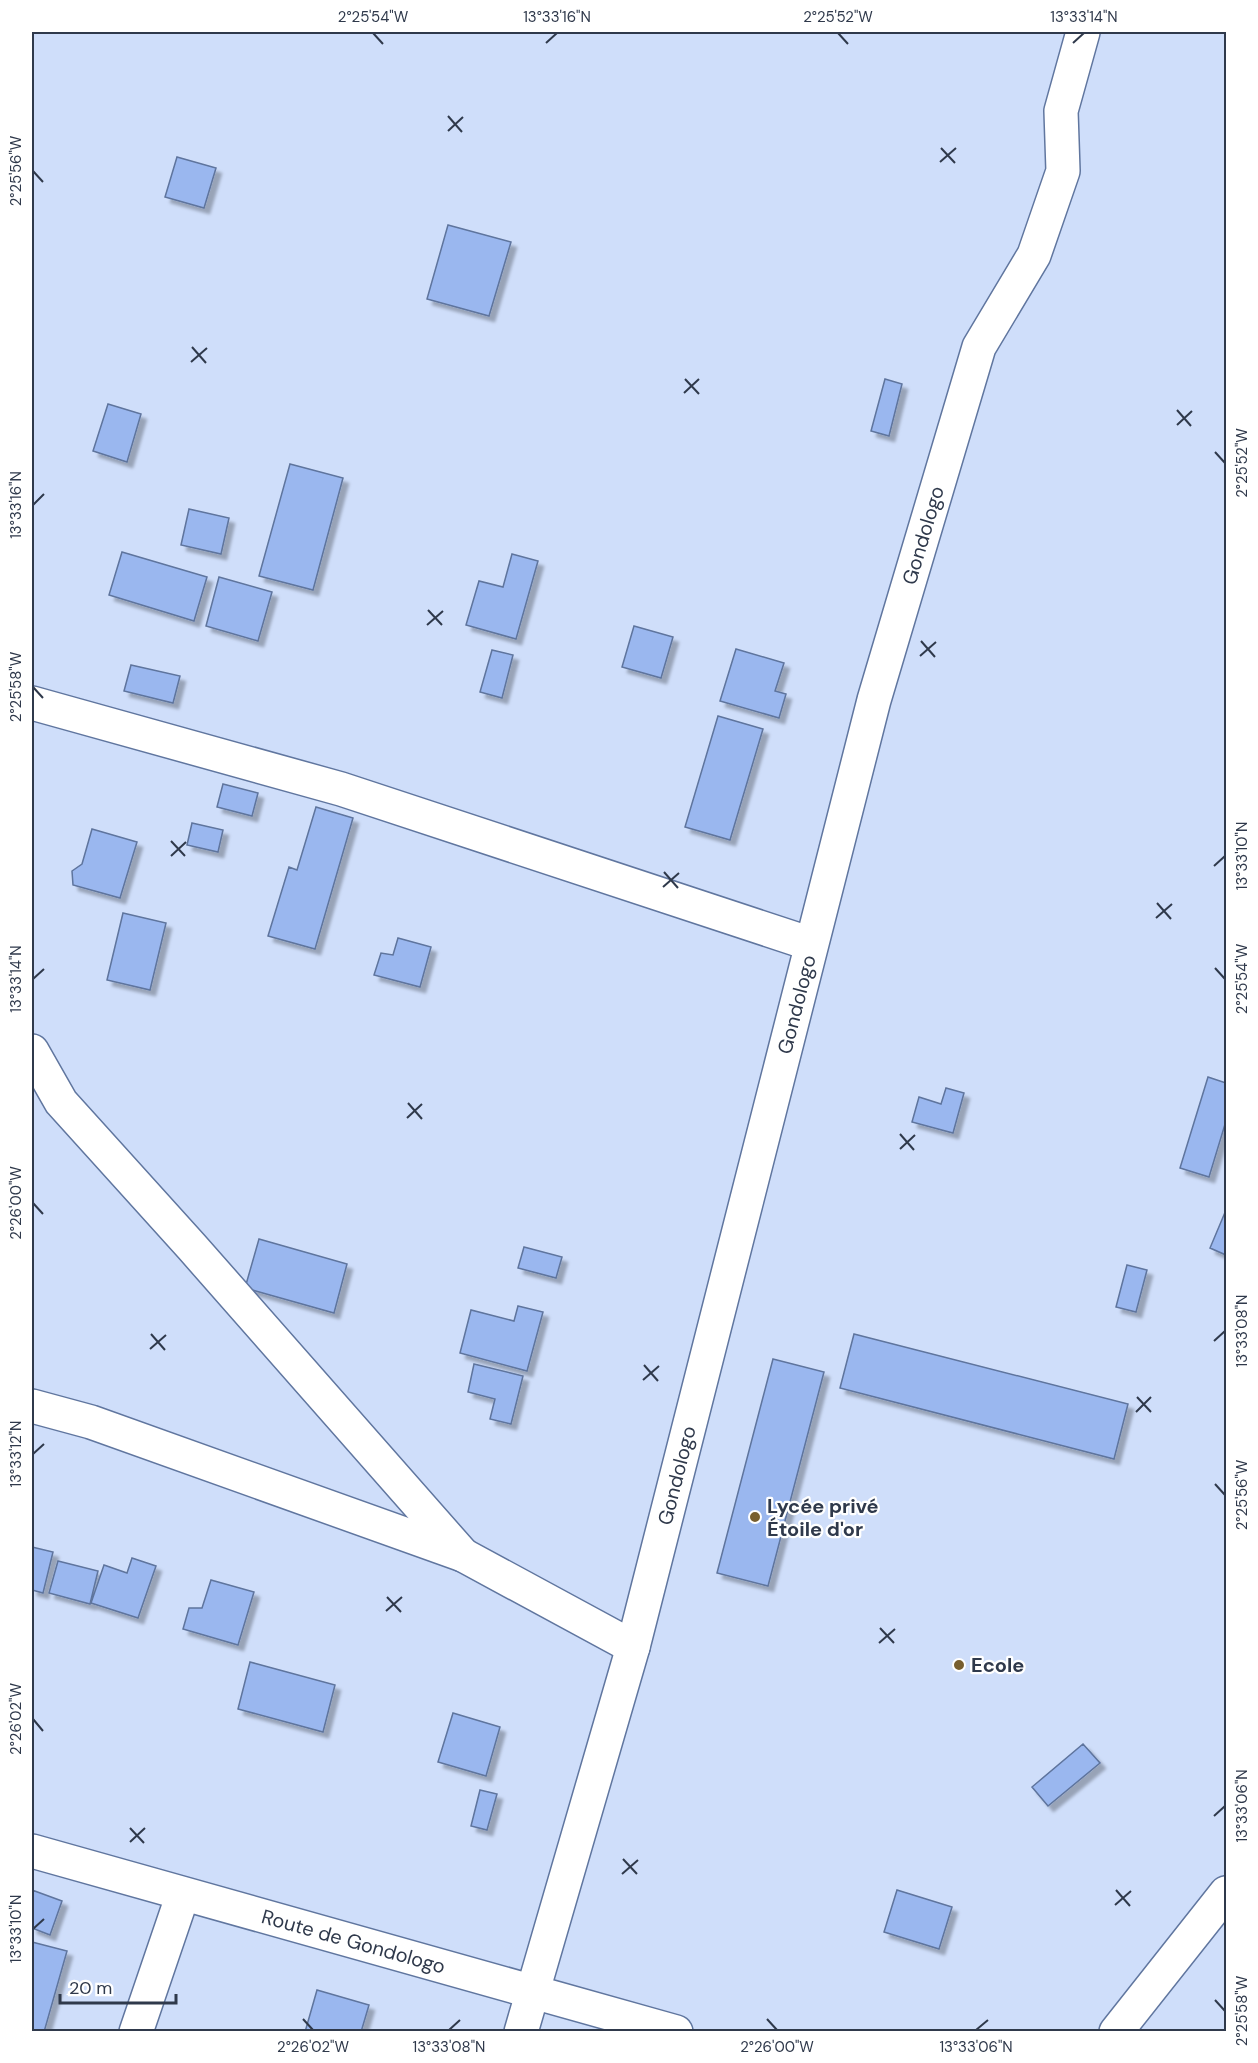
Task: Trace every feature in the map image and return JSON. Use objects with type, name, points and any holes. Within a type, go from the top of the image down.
[{"type":"street","name":"Gondologo","points":[[521,2031],[633,1647],[874,700],[980,347],[1034,255],[1063,171],[1061,111],[1083,32]]},
{"type":"street","points":[[32,703],[341,789],[811,944]]},
{"type":"street","points":[[32,1051],[61,1102],[463,1555]]},
{"type":"street","points":[[32,1406],[102,1426],[463,1555],[633,1647]]},
{"type":"street","name":"Route de Gondologo","points":[[32,1851],[676,2031]]},
{"type":"street","points":[[1116,2031],[1227,1893]]},
{"type":"street","points":[[136,2031],[183,1894]]},
{"type":"building","points":[[177,157],[216,168],[204,208],[165,197]]},
{"type":"building","points":[[448,225],[511,242],[489,316],[427,299]]},
{"type":"building","points":[[885,379],[902,384],[889,436],[871,431]]},
{"type":"building","points":[[108,404],[141,414],[127,462],[93,451]]},
{"type":"building","points":[[290,464],[343,478],[313,590],[259,576]]},
{"type":"building","points":[[189,509],[229,518],[221,554],[181,545]]},
{"type":"building","points":[[122,552],[207,577],[194,621],[109,595]]},
{"type":"building","points":[[512,554],[538,561],[516,639],[466,625],[479,581],[503,587]]},
{"type":"building","points":[[219,577],[272,592],[258,641],[206,626]]},
{"type":"building","points":[[634,626],[673,637],[661,678],[622,667]]},
{"type":"building","points":[[736,649],[784,663],[775,691],[786,694],[779,718],[720,701]]},
{"type":"building","points":[[492,650],[513,655],[502,698],[480,692]]},
{"type":"building","points":[[131,665],[180,676],[173,703],[124,691]]},
{"type":"building","points":[[718,716],[763,729],[730,840],[685,827]]},
{"type":"building","points":[[223,784],[258,793],[252,816],[217,807]]},
{"type":"building","points":[[316,807],[353,818],[315,949],[268,936],[289,867],[297,870]]},
{"type":"building","points":[[192,823],[223,830],[218,852],[187,845]]},
{"type":"building","points":[[92,829],[137,842],[120,898],[73,885],[72,871],[82,864]]},
{"type":"building","points":[[123,913],[166,923],[150,990],[107,980]]},
{"type":"building","points":[[398,938],[431,947],[420,987],[374,975],[381,953],[393,955]]},
{"type":"building","points":[[1208,1077],[1226,1083],[1226,1121],[1209,1177],[1180,1168]]},
{"type":"building","points":[[946,1088],[964,1093],[953,1133],[912,1122],[919,1097],[941,1104]]},
{"type":"building","points":[[1226,1210],[1226,1255],[1210,1248]]},
{"type":"building","points":[[259,1239],[347,1264],[334,1313],[245,1288]]},
{"type":"building","points":[[524,1247],[562,1257],[556,1278],[518,1268]]},
{"type":"building","points":[[1127,1265],[1147,1270],[1136,1312],[1116,1307]]},
{"type":"building","points":[[518,1306],[543,1312],[527,1371],[460,1353],[471,1310],[514,1321]]},
{"type":"building","points":[[854,1334],[1128,1404],[1114,1459],[840,1388]]},
{"type":"building","points":[[773,1359],[824,1372],[768,1586],[717,1573]]},
{"type":"building","points":[[474,1364],[523,1376],[511,1424],[490,1419],[495,1399],[468,1392]]},
{"type":"building","points":[[32,1547],[53,1552],[43,1593],[32,1590]]},
{"type":"building","points":[[132,1558],[156,1566],[138,1618],[91,1603],[104,1565],[127,1573]]},
{"type":"building","points":[[58,1561],[98,1571],[90,1604],[49,1593]]},
{"type":"building","points":[[211,1580],[254,1592],[238,1645],[183,1629],[189,1608],[202,1608]]},
{"type":"building","points":[[250,1662],[335,1685],[323,1732],[238,1709]]},
{"type":"building","points":[[453,1713],[500,1727],[486,1776],[438,1762]]},
{"type":"building","points":[[1083,1744],[1100,1763],[1048,1806],[1032,1787]]},
{"type":"building","points":[[480,1790],[497,1794],[487,1830],[471,1826]]},
{"type":"building","points":[[32,1890],[62,1901],[50,1935],[32,1928]]},
{"type":"building","points":[[897,1890],[952,1907],[939,1949],[884,1932]]},
{"type":"building","points":[[32,1942],[67,1951],[44,2032],[32,2032]]},
{"type":"building","points":[[317,1990],[369,2005],[361,2032],[305,2032]]},
{"type":"place","name":"Lycée privé Étoile d'or","points":[[755,1517]]},
{"type":"place","name":"Ecole","points":[[959,1665]]}]
